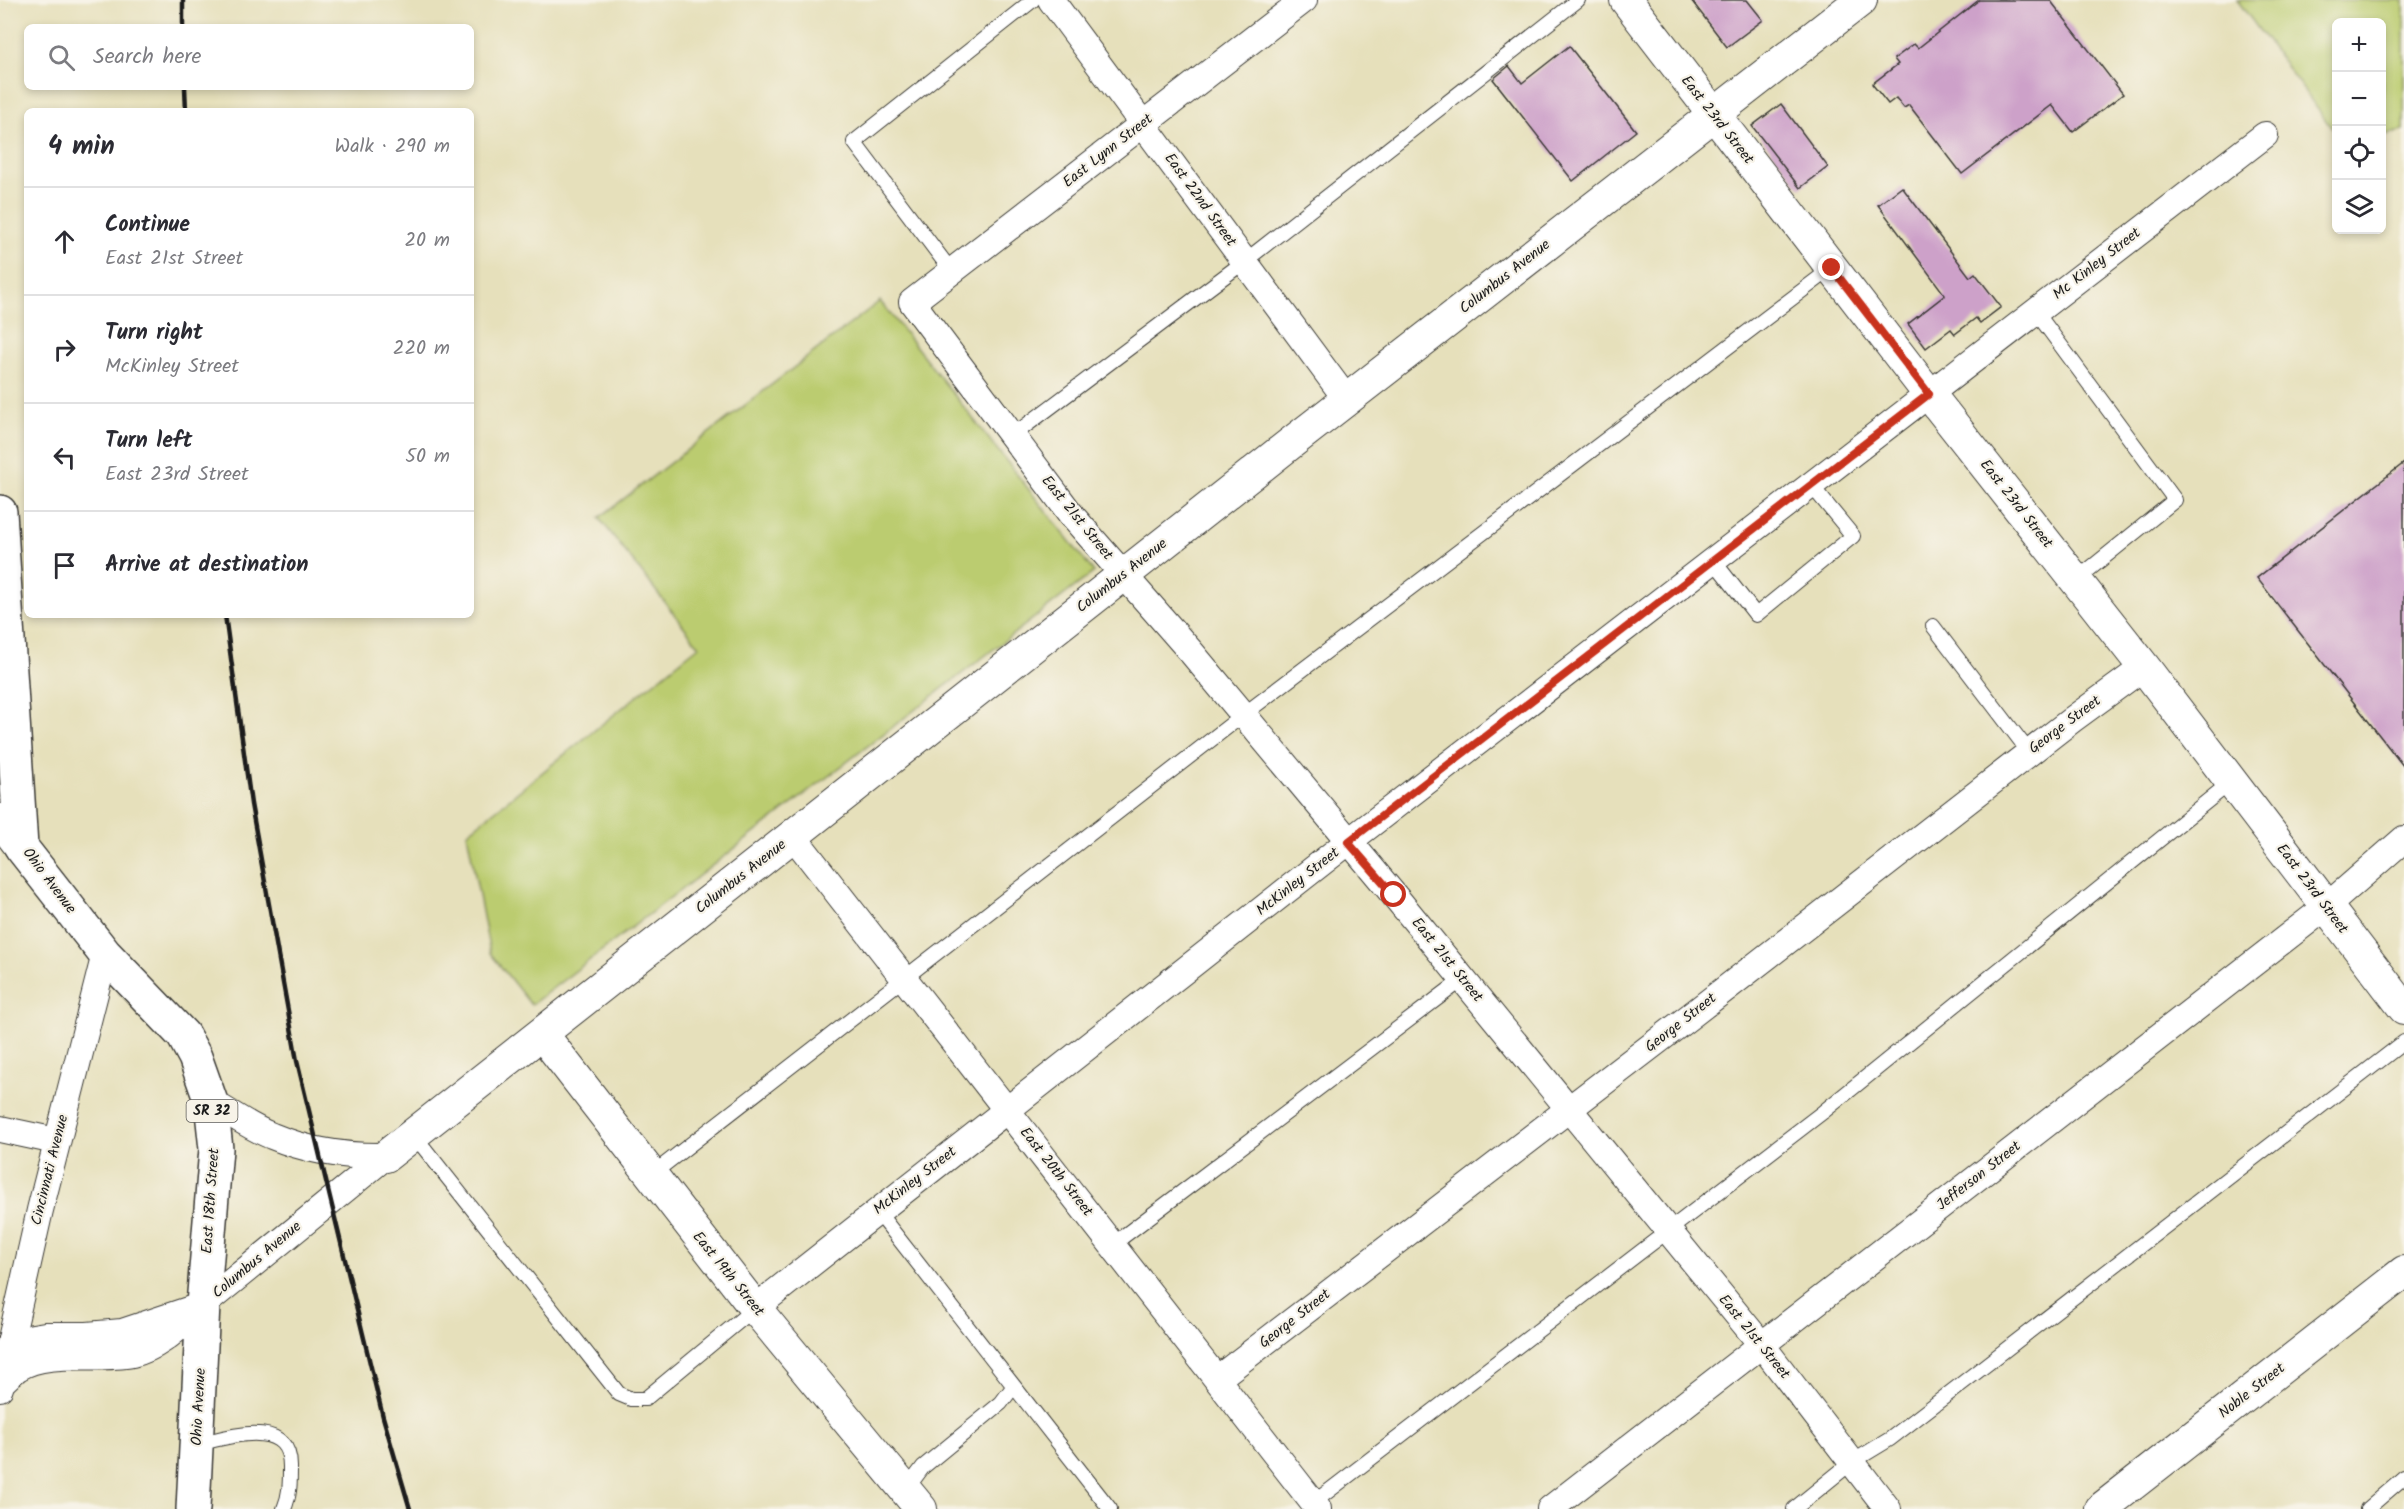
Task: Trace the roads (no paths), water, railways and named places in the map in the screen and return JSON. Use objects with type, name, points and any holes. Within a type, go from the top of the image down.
[{"type":"main road","name":"Ohio Avenue","points":[[0,512],[21,847],[105,954]]},
{"type":"main road","name":"East 18th Street","points":[[105,954],[183,1035],[195,1057],[211,1102],[216,1149],[203,1305]]},
{"type":"main road","name":"Ohio Avenue","points":[[193,1509],[203,1305]]},
{"type":"street","name":"East 22nd Street","points":[[1051,0],[1347,400]]},
{"type":"street","name":"East Lynn Street","points":[[912,302],[1304,0]]},
{"type":"street","name":"East 23rd Street","points":[[1626,0],[1929,394],[2144,667],[2404,1008]]},
{"type":"street","name":"Columbus Avenue","points":[[8,1351],[33,1337],[122,1332],[203,1305],[331,1199],[1124,574],[1862,0]]},
{"type":"street","name":"Mc Kinley Street","points":[[1929,394],[2265,135]]},
{"type":"street","name":"East 21st Street","points":[[912,302],[1073,517],[1243,715],[1569,1109],[1761,1344],[1888,1509]]},
{"type":"street","name":"McKinley Street","points":[[754,1308],[1348,842],[1929,394]]},
{"type":"street","name":"George Street","points":[[1217,1380],[2029,752],[2144,667]]},
{"type":"street","points":[[0,820],[21,847]]},
{"type":"street","name":"East 20th Street","points":[[793,836],[1316,1506]]},
{"type":"street","name":"Jefferson Street","points":[[1550,1509],[2326,907],[2404,839]]},
{"type":"street","name":"Cincinnati Avenue","points":[[1,1386],[56,1141],[105,954]]},
{"type":"street","name":"East 19th Street","points":[[542,1034],[754,1308],[913,1500]]},
{"type":"street","points":[[211,1102],[271,1136],[354,1157],[386,1156]]},
{"type":"street","points":[[0,1129],[56,1141]]},
{"type":"street","name":"Noble Street","points":[[2101,1509],[2404,1272]]},
{"type":"street","points":[[1,1386],[19,1368],[37,1361],[134,1354],[168,1338],[203,1305]]},
{"type":"lane","points":[[952,272],[854,142],[1033,0]]},
{"type":"lane","points":[[1012,436],[1245,261],[1578,0]]},
{"type":"lane","points":[[651,1175],[1243,715],[1832,268]]},
{"type":"lane","points":[[2036,312],[2175,500],[2076,580]]},
{"type":"lane","points":[[1713,560],[1756,615],[1853,536],[1811,485]]},
{"type":"lane","points":[[1933,626],[2029,752]]},
{"type":"lane","points":[[1316,1506],[1832,1104],[2231,782]]},
{"type":"lane","points":[[1112,1245],[1462,980]]},
{"type":"lane","points":[[1794,1509],[1852,1462],[1899,1432],[2404,1042]]},
{"type":"lane","points":[[413,1134],[619,1394],[631,1399],[645,1399],[754,1308]]},
{"type":"lane","points":[[877,1211],[1110,1509]]},
{"type":"lane","points":[[913,1500],[923,1467],[1001,1403],[1013,1387]]},
{"type":"lane","points":[[197,1444],[237,1435],[269,1434],[280,1441],[291,1455],[290,1495],[284,1509]]},
{"type":"lane","points":[[2367,1509],[2404,1478]]},
{"type":"railway","points":[[183,0],[183,24]]},
{"type":"railway","points":[[185,90],[186,108]]},
{"type":"railway","points":[[225,618],[251,804],[297,1061],[383,1417],[410,1509]]}]
